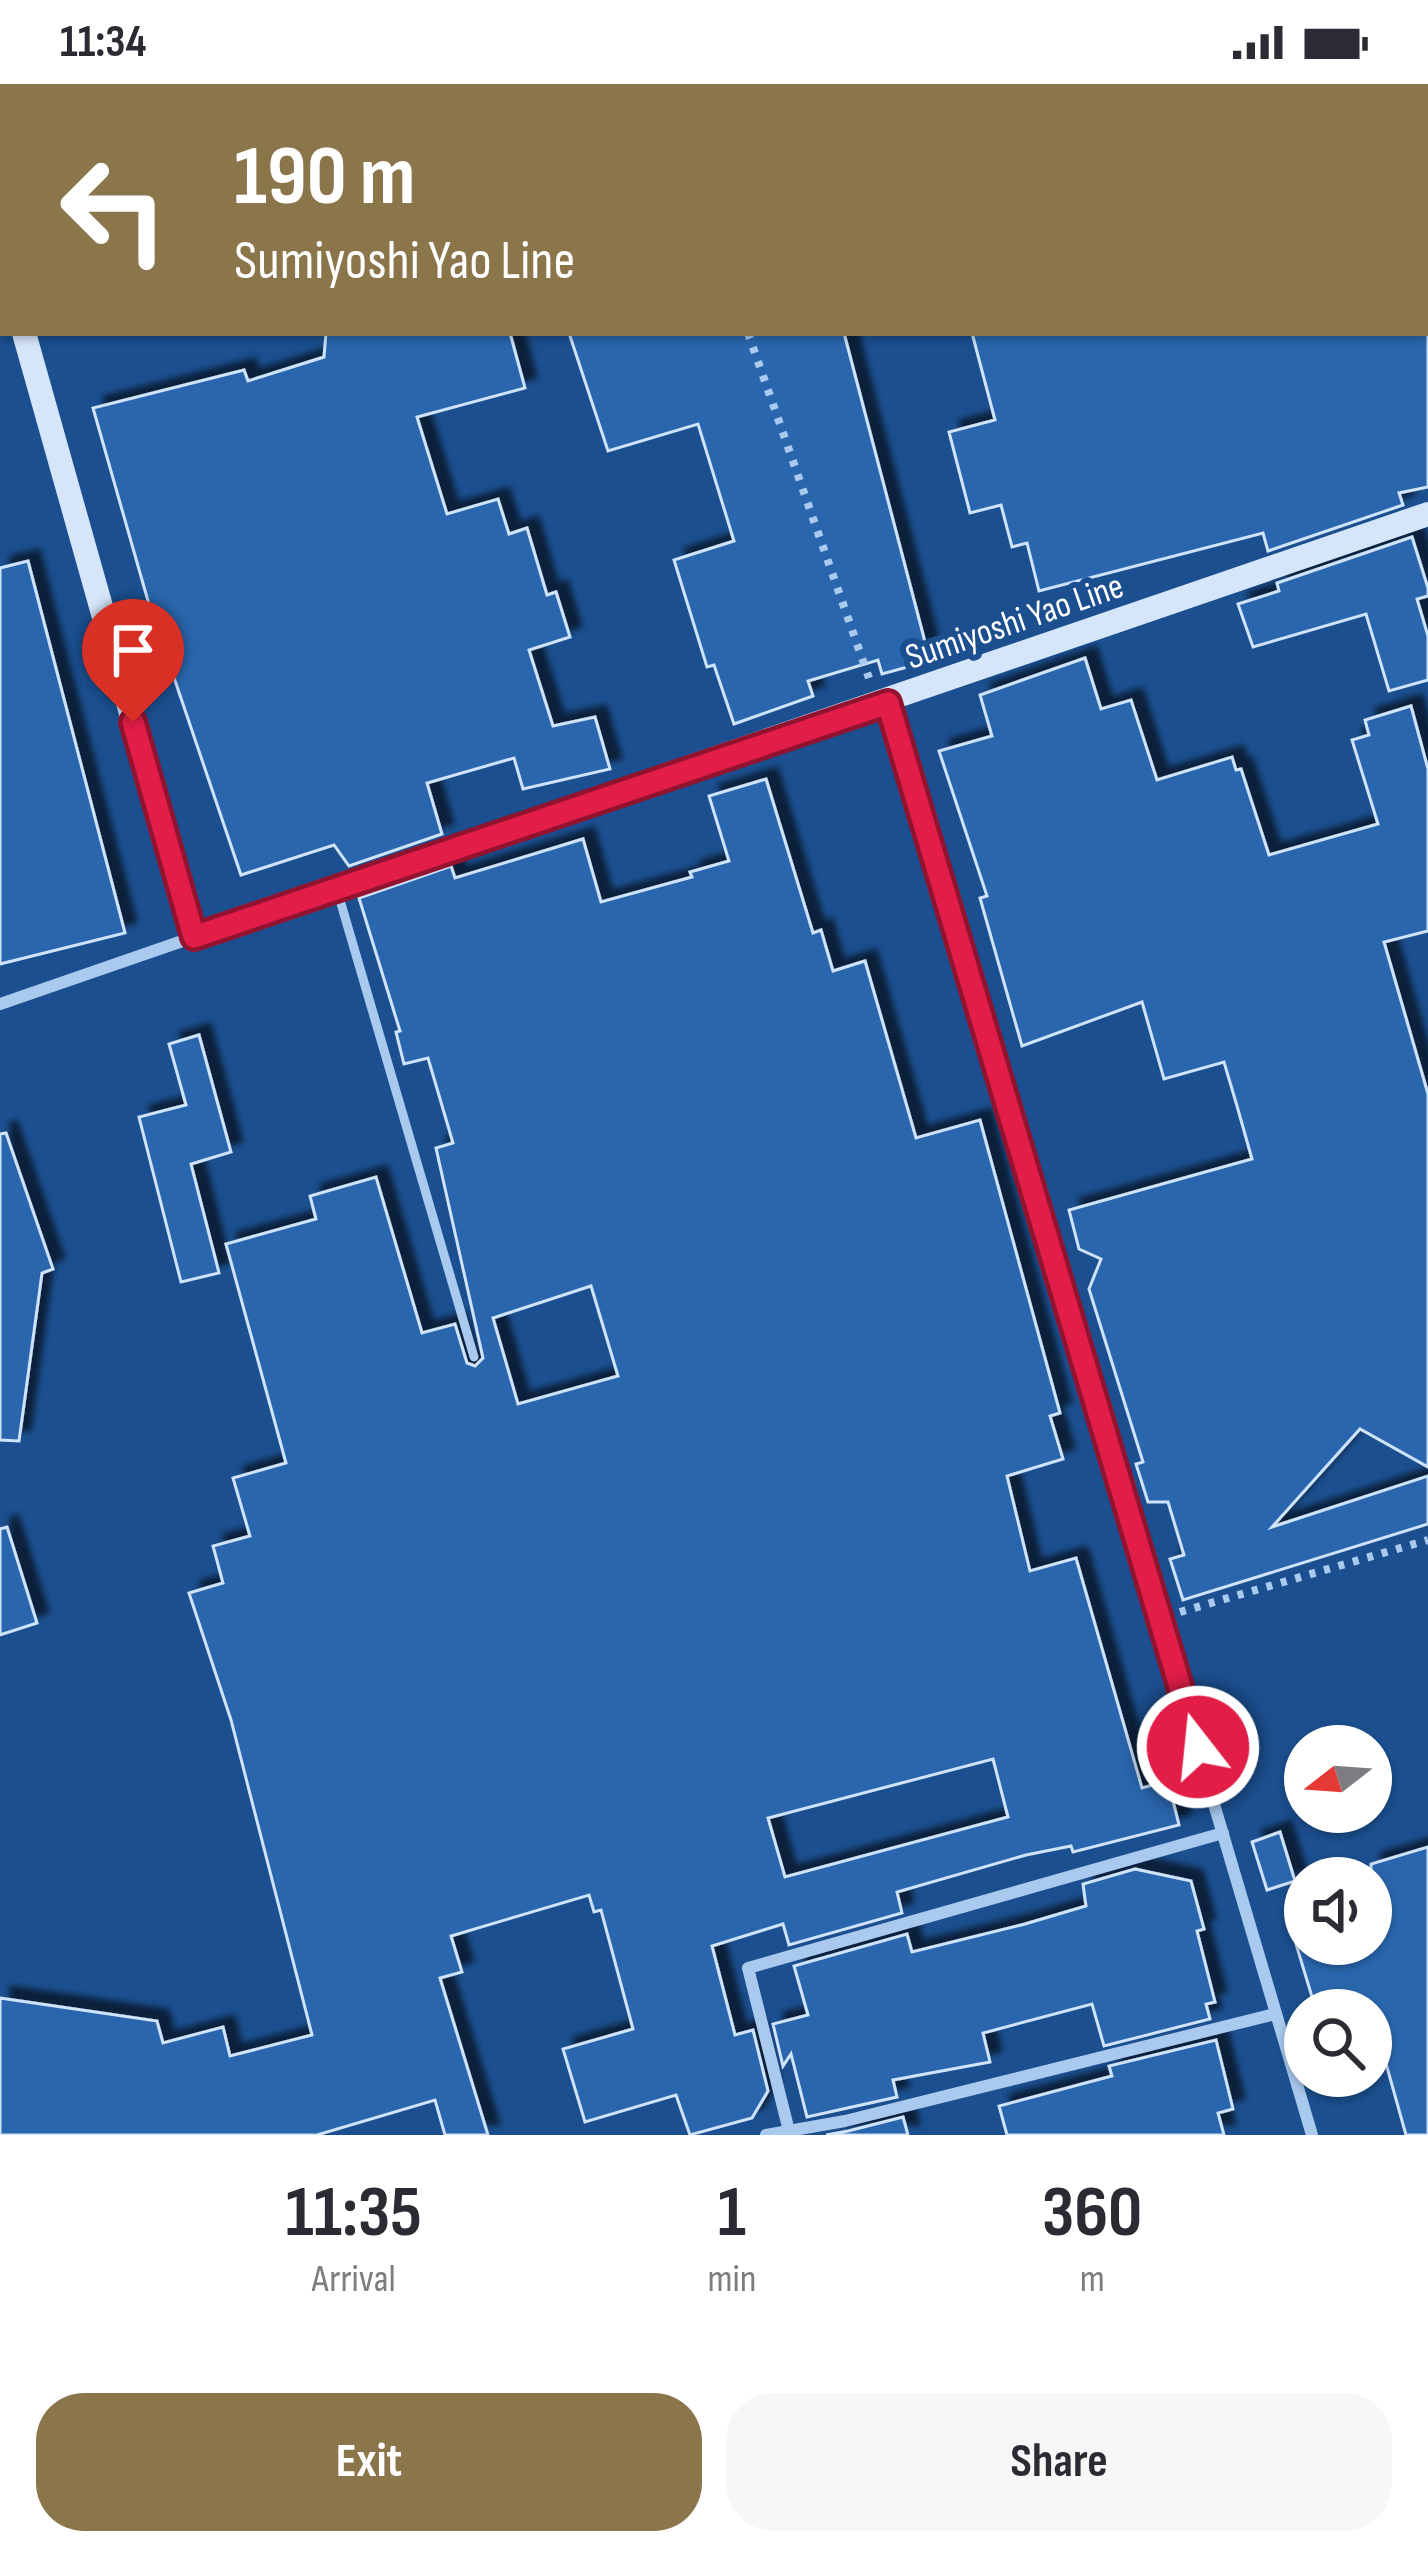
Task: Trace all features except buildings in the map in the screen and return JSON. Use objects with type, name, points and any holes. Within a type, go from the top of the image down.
[{"type":"main road","points":[[25,336],[194,937]]},
{"type":"main road","name":"Sumiyoshi Yao Line","points":[[194,937],[888,703],[1428,514]]},
{"type":"street","points":[[888,703],[1312,2135]]},
{"type":"street","points":[[0,1004],[194,937]]},
{"type":"street","points":[[789,2131],[748,1968],[1223,1833]]},
{"type":"street","points":[[766,2135],[847,2128],[1275,2014]]},
{"type":"lane","points":[[337,889],[474,1357]]},
{"type":"path","points":[[749,336],[871,684],[888,703]]},
{"type":"path","points":[[1161,1618],[1428,1540]]},
{"type":"route","points":[[133,722],[194,937],[888,703],[1198,1747]]}]
